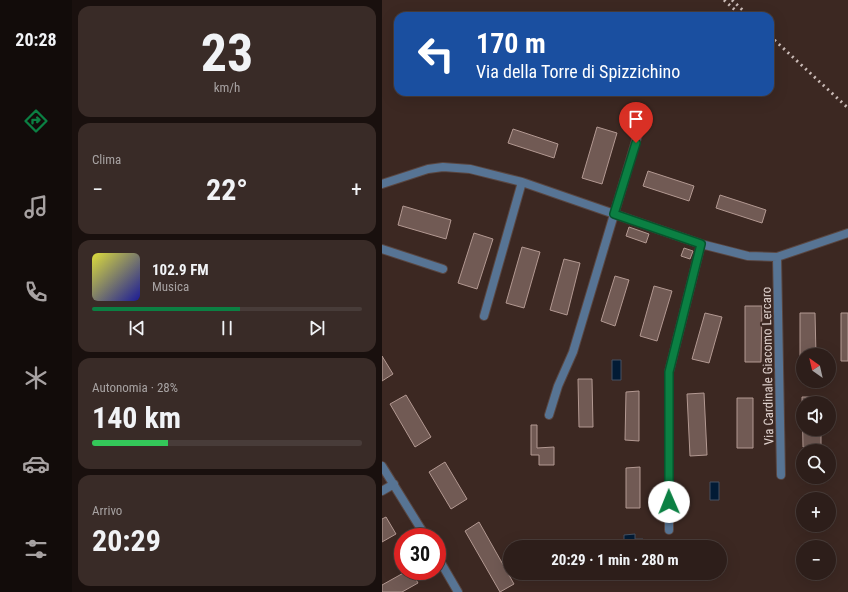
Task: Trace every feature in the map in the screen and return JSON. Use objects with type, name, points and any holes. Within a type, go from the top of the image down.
[{"type":"street","points":[[549,415],[558,386],[573,352],[644,114]]},
{"type":"street","points":[[382,184],[414,173],[443,167],[470,169],[522,182],[701,244],[748,256],[777,257],[848,233]]},
{"type":"street","points":[[484,316],[522,182]]},
{"type":"street","points":[[669,530],[669,372],[701,244]]},
{"type":"street","points":[[382,249],[443,269]]},
{"type":"street","name":"Via Cardinale Giacomo Lercaro","points":[[777,257],[781,475]]},
{"type":"street","points":[[382,466],[421,528]]},
{"type":"street","points":[[382,491],[394,484]]},
{"type":"street","points":[[446,571],[458,592]]},
{"type":"water","points":[[612,360],[621,360],[621,380],[612,380]]},
{"type":"water","points":[[710,482],[719,482],[719,500],[710,500]]},
{"type":"water","points":[[635,534],[635,539],[643,540],[624,540],[624,535]]},
{"type":"building","points":[[597,127],[617,133],[602,184],[582,178]]},
{"type":"building","points":[[513,129],[558,144],[554,158],[508,143]]},
{"type":"building","points":[[648,171],[694,186],[689,201],[643,186]]},
{"type":"building","points":[[720,195],[766,210],[762,223],[716,208]]},
{"type":"building","points":[[403,206],[451,220],[446,239],[398,225]]},
{"type":"building","points":[[629,227],[649,234],[646,243],[626,236]]},
{"type":"building","points":[[474,233],[493,239],[477,289],[458,283]]},
{"type":"building","points":[[522,247],[540,252],[524,308],[506,303]]},
{"type":"building","points":[[684,248],[693,251],[690,259],[681,256]]},
{"type":"building","points":[[564,259],[580,263],[567,315],[550,310]]},
{"type":"building","points":[[615,276],[629,280],[615,326],[601,321]]},
{"type":"building","points":[[654,286],[672,291],[657,341],[640,336]]},
{"type":"building","points":[[745,306],[762,306],[761,362],[745,362]]},
{"type":"building","points":[[705,313],[722,317],[709,363],[692,359]]},
{"type":"building","points":[[800,313],[815,313],[816,348],[800,348]]},
{"type":"building","points":[[841,313],[848,313],[848,361],[841,361]]},
{"type":"building","points":[[382,356],[393,374],[382,381]]},
{"type":"building","points":[[578,379],[592,379],[593,427],[579,427]]},
{"type":"building","points":[[639,391],[639,441],[625,440],[626,392]]},
{"type":"building","points":[[704,393],[707,455],[690,456],[687,394]]},
{"type":"building","points":[[406,395],[431,437],[415,447],[390,404]]},
{"type":"building","points":[[737,398],[753,398],[753,448],[737,448]]},
{"type":"building","points":[[531,425],[537,425],[537,448],[554,447],[554,465],[539,465],[539,455],[531,455]]},
{"type":"building","points":[[803,436],[821,436],[821,444],[803,444]]},
{"type":"building","points":[[445,462],[467,499],[451,509],[429,472]]},
{"type":"building","points":[[640,467],[640,508],[626,508],[626,468]]},
{"type":"building","points":[[386,517],[394,531],[394,535],[382,542],[382,519]]},
{"type":"building","points":[[479,522],[503,565],[503,580],[512,580],[514,584],[500,592],[465,531]]},
{"type":"building","points":[[394,578],[394,580],[416,580],[418,583],[402,592],[382,592],[382,585]]},
{"type":"railway","points":[[724,0],[735,10]]},
{"type":"railway","points":[[732,0],[745,12]]},
{"type":"railway","points":[[774,40],[848,108]]},
{"type":"route","points":[[636,143],[614,214],[701,244],[669,372],[669,502]]}]
